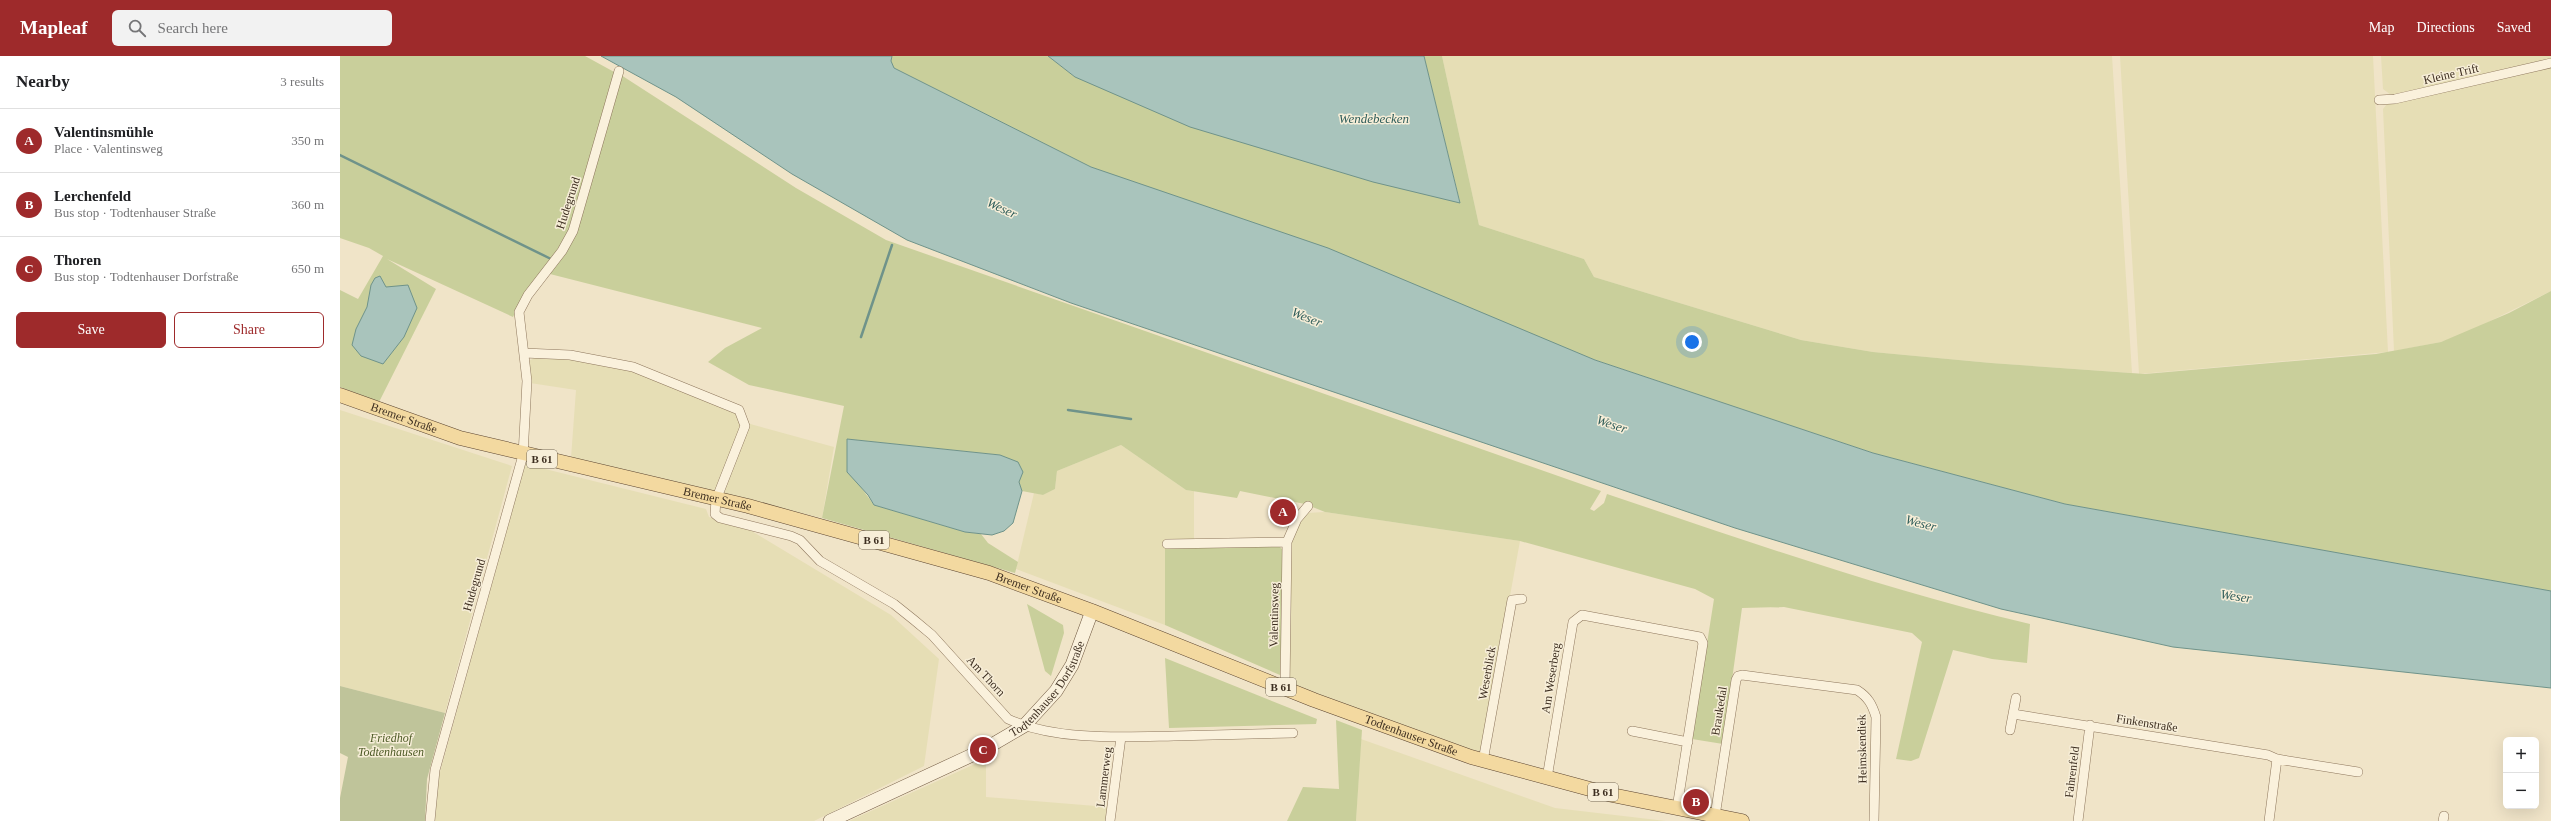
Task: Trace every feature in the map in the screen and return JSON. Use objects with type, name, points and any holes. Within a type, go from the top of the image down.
[{"type":"main road","name":"Bremer Straße","points":[[340,395],[460,438],[523,455],[853,534],[1000,577],[1092,611]]},
{"type":"main road","name":"Todtenhauser Straße","points":[[1092,611],[1285,688],[1483,761],[1547,778],[1739,821]]},
{"type":"street","name":"Kleine Trift","points":[[2379,100],[2395,99],[2551,64]]},
{"type":"street","name":"Hudegrund","points":[[430,821],[435,770],[523,455],[527,381],[519,312],[528,295],[562,251],[573,231],[619,72]]},
{"type":"street","points":[[524,353],[570,355],[632,367],[739,410],[745,426],[716,500]]},
{"type":"street","name":"Am Thorn","points":[[716,500],[715,514],[720,518],[791,536],[800,540],[820,561],[894,604],[932,635],[1008,719],[1024,726],[1049,731],[1120,737],[1294,733]]},
{"type":"street","name":"Valentinsweg","points":[[1285,688],[1287,542],[1297,519],[1308,506]]},
{"type":"street","points":[[1167,544],[1287,542]]},
{"type":"street","name":"Weserblick","points":[[1483,761],[1512,600],[1522,599]]},
{"type":"street","name":"Todtenhauser Dorfstraße","points":[[830,821],[983,750],[1009,737],[1024,726],[1056,691],[1072,665],[1092,611]]},
{"type":"street","name":"Am Weserberg","points":[[1547,778],[1573,622],[1582,615],[1700,637],[1702,639],[1688,742]]},
{"type":"street","name":"Braukedal","points":[[1715,816],[1738,676],[1803,683]]},
{"type":"street","name":"Heimskendiek","points":[[1803,683],[1857,690],[1865,695],[1872,705],[1876,717],[1874,821]]},
{"type":"street","points":[[2010,730],[2016,698]]},
{"type":"street","name":"Finkenstraße","points":[[2013,714],[2090,725],[2358,772]]},
{"type":"street","name":"Fahrenfeld","points":[[2078,821],[2090,725]]},
{"type":"street","points":[[1632,731],[1688,742],[1677,808]]},
{"type":"street","name":"Lammerweg","points":[[1110,821],[1120,737]]},
{"type":"street","points":[[2269,821],[2277,759]]},
{"type":"shaded area","points":[[1442,56],[2112,56],[2132,373],[1991,363],[1873,352],[1801,340],[1594,277],[1584,259],[1479,225]]},
{"type":"shaded area","points":[[2120,56],[2373,56],[2388,352],[2139,374]]},
{"type":"shaded area","points":[[2381,56],[2551,56],[2551,60],[2391,95],[2383,89]]},
{"type":"shaded area","points":[[2551,67],[2551,291],[2464,334],[2441,342],[2394,351],[2383,109],[2387,104]]},
{"type":"shaded area","points":[[539,355],[616,366],[651,377],[732,409],[743,422],[834,447],[822,518],[571,458],[576,390],[530,383],[529,361]]},
{"type":"shaded area","points":[[340,410],[512,466],[445,713],[340,686]]},
{"type":"shaded area","points":[[1121,445],[1186,490],[1194,491],[1194,541],[1165,546],[1165,625],[1016,569],[1034,493],[1043,495],[1055,489],[1057,471]]},
{"type":"shaded area","points":[[525,464],[706,509],[709,517],[750,530],[891,615],[939,659],[924,766],[814,821],[435,821],[437,783]]},
{"type":"shaded area","points":[[1325,512],[1520,541],[1481,755],[1288,684],[1290,543],[1298,522],[1306,513]]},
{"type":"shaded area","points":[[1361,739],[1555,808],[1666,821],[1356,821]]},
{"type":"shaded area","points":[[986,759],[986,797],[1108,807],[1106,821],[849,821]]},
{"type":"green space","points":[[340,56],[585,56],[616,73],[573,224],[559,248],[526,293],[513,317],[387,259],[436,289],[379,402],[340,387],[340,290],[358,299],[383,256],[369,248],[340,238]]},
{"type":"green space","points":[[892,56],[1048,56],[1075,77],[1460,202],[1424,56],[1442,56],[1479,225],[1584,259],[1594,277],[1801,340],[1873,352],[1991,363],[2145,374],[2376,354],[2441,342],[2509,313],[2551,291],[2551,591],[2065,504],[1873,453],[1595,360],[1091,167],[894,68],[891,61]]},
{"type":"green space","points":[[621,75],[796,188],[886,240],[1601,491],[1590,509],[1594,511],[1604,503],[1607,494],[1817,564],[1976,611],[2030,624],[2027,663],[1992,659],[1953,650],[1919,758],[1911,761],[1896,759],[1922,642],[1912,633],[1784,607],[1742,608],[1723,744],[1692,739],[1714,599],[1695,589],[1520,541],[1325,512],[1305,504],[1240,491],[1237,498],[1186,490],[1121,445],[1057,471],[1055,489],[1043,495],[1022,491],[1000,455],[847,439],[848,454],[863,490],[874,505],[965,532],[981,534],[988,543],[1018,562],[1015,573],[822,518],[844,406],[749,385],[708,362],[725,348],[762,328],[550,274],[564,254]]},
{"type":"green space","points":[[1277,544],[1284,551],[1280,675],[1165,625],[1165,546]]},
{"type":"green space","points":[[1027,604],[1063,625],[1064,633],[1051,676],[1045,671]]},
{"type":"green space","points":[[1165,658],[1317,719],[1316,724],[1169,728]]},
{"type":"green space","name":"Friedhof Todtenhausen","points":[[340,686],[445,713],[427,779],[425,821],[340,821],[340,798],[348,757],[340,753]]},
{"type":"green space","points":[[1336,720],[1362,730],[1356,821],[1287,821],[1303,787],[1339,789]]},
{"type":"water","name":"Weser","points":[[601,56],[892,56],[891,61],[894,68],[1091,167],[1328,248],[1595,360],[1873,453],[2065,504],[2551,591],[2551,688],[2173,647],[2001,609],[1735,528],[1071,303],[907,240],[792,174],[676,97]]},
{"type":"water","name":"Wendebecken","points":[[1048,56],[1424,56],[1460,203],[1373,182],[1190,127],[1075,77]]},
{"type":"water","points":[[380,276],[386,287],[408,285],[417,308],[404,337],[383,364],[361,356],[352,345],[356,329],[367,307],[371,285],[375,278]]},
{"type":"water","points":[[847,439],[1000,455],[1018,462],[1023,472],[1019,482],[1022,491],[1013,523],[1004,531],[992,535],[965,532],[874,505],[868,495],[847,472]]},
{"type":"waterway","points":[[340,155],[551,259]]},
{"type":"waterway","points":[[861,337],[892,245]]},
{"type":"waterway","points":[[1068,410],[1131,419]]},
{"type":"place","name":"Valentinsmühle","points":[[1283,512]]},
{"type":"place","name":"Thoren","points":[[983,750]]},
{"type":"place","name":"Lerchenfeld","points":[[1696,802]]}]
